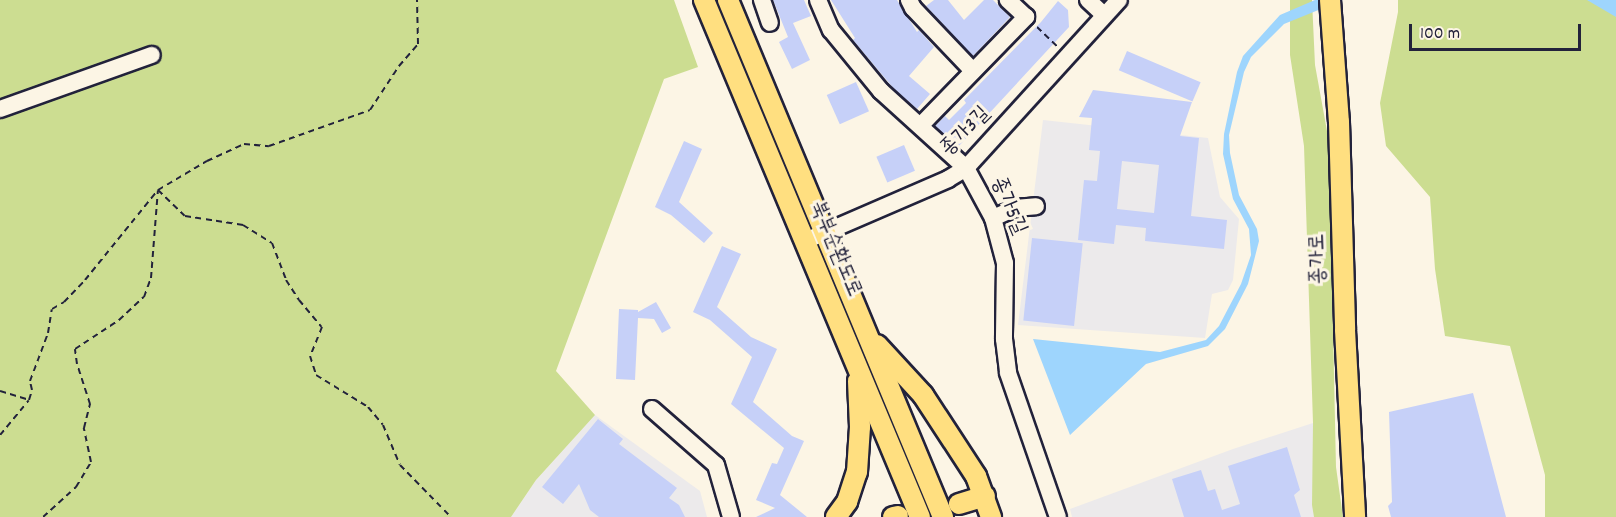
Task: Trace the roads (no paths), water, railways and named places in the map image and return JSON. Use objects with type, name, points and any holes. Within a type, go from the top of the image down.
[{"type":"main road","name":"북부순환도로","points":[[704,0],[920,517]]},
{"type":"main road","name":"북부순환도로","points":[[728,0],[943,517]]},
{"type":"main road","name":"종가로","points":[[1330,0],[1339,122],[1345,330],[1355,517]]},
{"type":"main road","points":[[869,336],[923,395],[976,476],[986,496],[991,517]]},
{"type":"main road","points":[[836,517],[850,494],[857,472],[860,427],[855,360]]},
{"type":"main road","points":[[959,504],[986,496]]},
{"type":"street","points":[[762,0],[770,23]]},
{"type":"street","name":"종가5길","points":[[818,0],[831,30],[881,91],[966,168],[993,218],[1005,263],[1004,339],[1008,373],[1058,517]]},
{"type":"street","points":[[909,0],[913,9],[973,71]]},
{"type":"street","points":[[921,125],[1026,18],[1008,0]]},
{"type":"street","points":[[1088,0],[1104,15]]},
{"type":"street","name":"종가3길","points":[[805,241],[948,179],[966,168],[1119,0]]},
{"type":"street","points":[[0,109],[152,55]]},
{"type":"street","points":[[993,218],[1015,208],[1036,206]]},
{"type":"street","points":[[652,409],[716,465],[731,517]]},
{"type":"water","points":[[1315,0],[1343,0],[1284,24],[1251,57],[1244,72],[1229,135],[1230,153],[1239,195],[1257,229],[1259,241],[1248,284],[1225,329],[1208,346],[1146,364],[1070,435],[1033,339],[1160,352],[1206,340],[1219,326],[1241,284],[1251,255],[1249,229],[1233,199],[1223,154],[1224,134],[1237,72],[1243,56],[1280,15]]},
{"type":"water","points":[[1587,0],[1616,0],[1616,17]]}]
